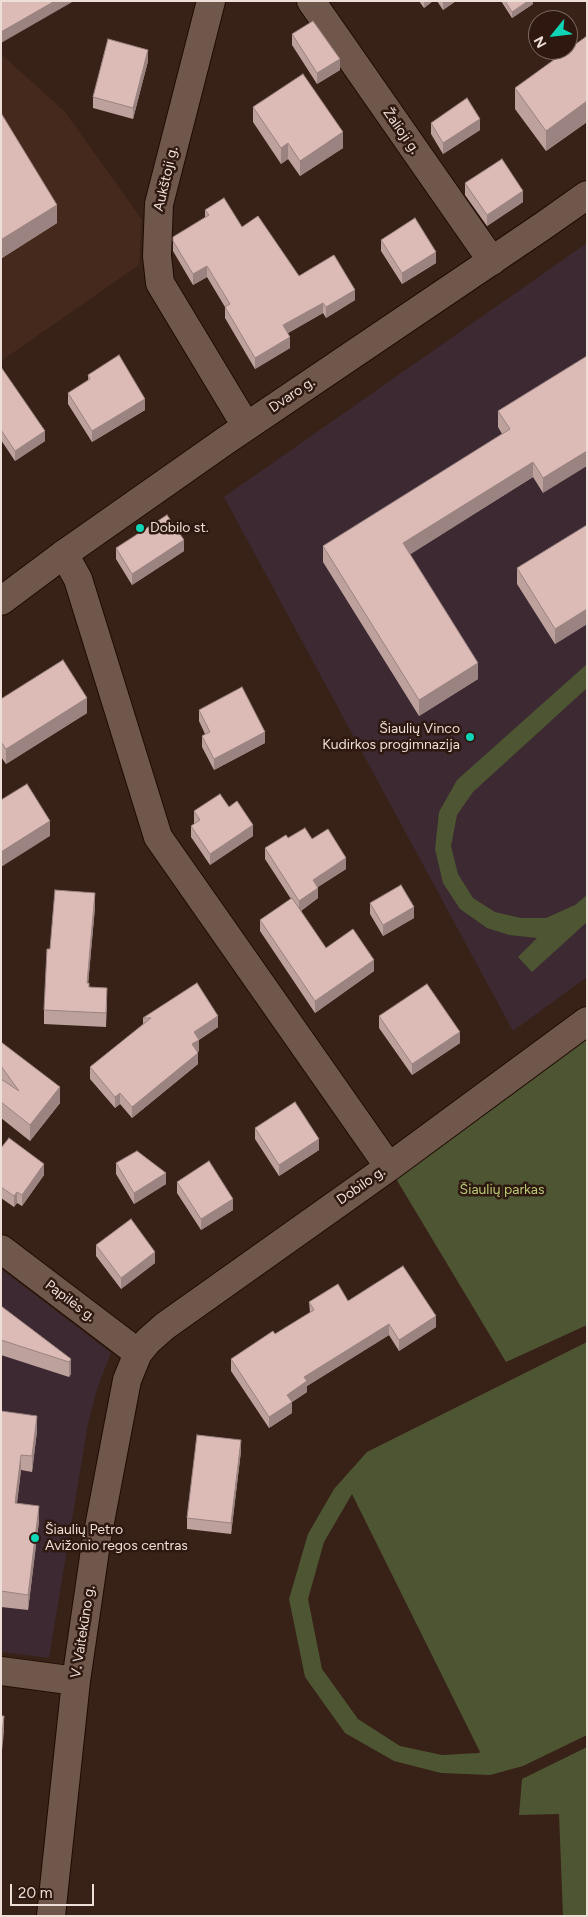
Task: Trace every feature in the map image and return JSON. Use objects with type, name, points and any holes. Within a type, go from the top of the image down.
[{"type":"street","name":"Aukštoji g.","points":[[211,1],[159,204],[157,256],[160,284],[246,426]]},
{"type":"street","name":"Žalioji g.","points":[[311,1],[492,261]]},
{"type":"street","name":"Dvaro g.","points":[[1,601],[64,554],[246,426],[587,195]]},
{"type":"street","points":[[64,554],[78,579],[158,837],[388,1167]]},
{"type":"street","name":"Dobilo g.","points":[[138,1353],[165,1326],[388,1167],[587,1021]]},
{"type":"street","name":"Papilės g.","points":[[1,1249],[138,1353]]},
{"type":"street","name":"V. Vaitekūno g.","points":[[51,1916],[76,1681],[96,1543],[127,1380],[138,1353]]},
{"type":"street","points":[[1,1671],[76,1681]]},
{"type":"shaded area","points":[[1,54],[65,112],[142,220],[139,265],[1,361]]},
{"type":"shaded area","name":"Šiaulių Vinco Kudirkos progimnazija","points":[[587,243],[587,977],[513,1031],[224,497]]},
{"type":"shaded area","name":"Šiaulių Petro Avižonio regos centras","points":[[1,1269],[111,1353],[97,1389],[88,1424],[49,1658],[1,1652]]},
{"type":"green space","points":[[587,664],[587,688],[473,792],[457,815],[451,846],[458,874],[473,898],[495,912],[521,918],[546,918],[575,905],[587,895],[587,922],[532,972],[518,957],[537,938],[509,935],[487,928],[460,909],[443,883],[435,849],[439,812],[457,780]]},
{"type":"green space","name":"Šiaulių parkas","points":[[587,1021],[587,1325],[506,1362],[389,1167]]},
{"type":"green space","points":[[587,1342],[587,1735],[523,1766],[490,1775],[441,1773],[394,1761],[345,1733],[305,1677],[289,1599],[308,1534],[334,1489],[367,1452]],"holes":[[[352,1494],[480,1752],[442,1755],[400,1746],[358,1719],[322,1669],[308,1599],[324,1542]]]},
{"type":"green space","points":[[587,1747],[587,1916],[563,1916],[559,1814],[519,1815],[522,1779]]},
{"type":"building","points":[[1,1],[55,1],[1,32]]},
{"type":"building","points":[[505,1],[528,1],[512,12]]},
{"type":"building","points":[[313,21],[340,59],[317,73],[292,34]]},
{"type":"building","points":[[587,36],[587,101],[546,131],[515,88],[554,60],[578,60],[578,42]]},
{"type":"building","points":[[108,39],[148,50],[133,108],[93,97]]},
{"type":"building","points":[[303,74],[343,132],[300,161],[288,143],[281,148],[253,107]]},
{"type":"building","points":[[467,98],[480,119],[443,143],[431,123]]},
{"type":"building","points":[[1,113],[57,205],[2,239],[1,238]]},
{"type":"building","points":[[502,159],[523,191],[487,215],[465,183]]},
{"type":"building","points":[[224,198],[242,227],[258,216],[299,276],[334,255],[355,290],[326,307],[323,303],[283,325],[290,337],[255,358],[225,307],[230,304],[207,266],[193,274],[173,241],[173,237],[209,215],[205,210]]},
{"type":"building","points":[[415,218],[436,252],[402,273],[381,240]]},
{"type":"building","points":[[119,355],[145,399],[92,431],[68,393],[90,379],[88,375]]},
{"type":"building","points":[[587,356],[587,451],[543,478],[533,462],[403,543],[478,663],[419,700],[323,546],[510,429],[498,411]]},
{"type":"building","points":[[1,367],[45,431],[15,451],[1,430]]},
{"type":"building","points":[[167,515],[184,540],[132,574],[116,548]]},
{"type":"building","points":[[587,525],[587,609],[555,629],[517,568]]},
{"type":"building","points":[[63,660],[87,698],[6,749],[1,742],[1,699]]},
{"type":"building","points":[[242,687],[265,732],[214,759],[202,736],[210,732],[199,710]]},
{"type":"building","points":[[27,784],[50,821],[1,852],[1,800]]},
{"type":"building","points":[[220,794],[229,807],[237,801],[253,825],[210,854],[191,826],[200,820],[194,811]]},
{"type":"building","points":[[305,828],[312,839],[328,829],[346,858],[313,880],[318,888],[299,901],[265,848],[286,835],[288,838]]},
{"type":"building","points":[[401,885],[414,907],[383,925],[370,903]]},
{"type":"building","points":[[55,890],[95,893],[87,983],[89,983],[89,987],[107,988],[106,1013],[44,1010],[47,949],[50,949]]},
{"type":"building","points":[[292,898],[326,948],[353,929],[374,960],[315,1001],[260,920]]},
{"type":"building","points":[[197,983],[218,1016],[194,1032],[199,1040],[192,1044],[198,1053],[132,1107],[120,1093],[115,1097],[90,1067],[151,1018],[143,1018]]},
{"type":"building","points":[[427,984],[460,1032],[412,1064],[379,1016]]},
{"type":"building","points":[[1,1042],[60,1087],[30,1125],[1,1102],[1,1079],[19,1091],[1,1066]]},
{"type":"building","points":[[295,1102],[319,1139],[279,1165],[255,1128]]},
{"type":"building","points":[[9,1138],[44,1164],[22,1195],[17,1192],[14,1196],[1,1187],[1,1148]]},
{"type":"building","points":[[137,1151],[166,1173],[134,1193],[116,1163]]},
{"type":"building","points":[[209,1161],[233,1199],[201,1219],[177,1182]]},
{"type":"building","points":[[131,1219],[155,1252],[121,1278],[96,1245]]},
{"type":"building","points":[[403,1266],[436,1316],[399,1340],[389,1324],[304,1377],[307,1381],[287,1395],[292,1402],[269,1417],[231,1359],[273,1331],[275,1334],[314,1310],[309,1302],[338,1284],[348,1301]]},
{"type":"building","points":[[1,1306],[71,1359],[69,1362],[1,1340]]},
{"type":"building","points":[[1,1411],[37,1416],[32,1456],[21,1455],[15,1503],[39,1506],[28,1595],[1,1591]]},
{"type":"building","points":[[197,1435],[241,1440],[231,1523],[187,1518]]},
{"type":"building","points":[[1,1716],[4,1716],[1,1745]]},
{"type":"place","name":"Dobilo st.","points":[[140,528]]},
{"type":"place","name":"Šiaulių Vinco Kudirkos progimnazija","points":[[470,737]]},
{"type":"place","name":"Šiaulių Petro Avižonio regos centras","points":[[35,1538]]}]
